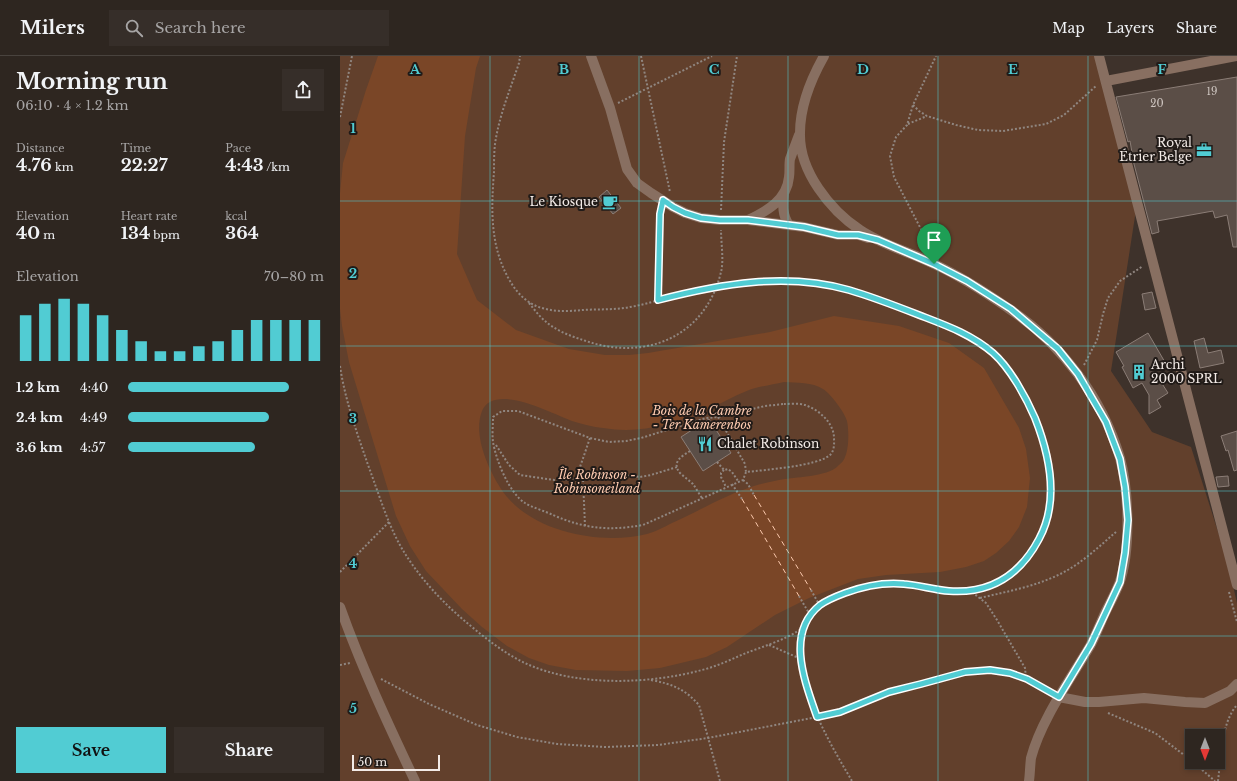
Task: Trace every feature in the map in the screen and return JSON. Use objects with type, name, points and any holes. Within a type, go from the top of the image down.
[{"type":"street","points":[[591,56],[610,108],[626,169],[637,183],[651,193],[673,207],[701,218],[748,220],[790,225],[838,235],[858,235],[878,240]]},
{"type":"street","points":[[824,56],[815,72],[807,93],[801,120],[800,135],[803,155],[812,176],[826,201],[846,220],[860,230],[878,240],[934,264],[967,281],[1011,309],[1058,349],[1078,374],[1106,422],[1120,459],[1125,487],[1128,520],[1125,553],[1120,582],[1091,644],[1059,697],[1042,729],[1031,759],[1029,781]]},
{"type":"street","points":[[1099,56],[1154,262],[1237,585]]},
{"type":"street","points":[[1106,80],[1223,57],[1237,56]]},
{"type":"street","points":[[748,220],[770,209],[784,193],[789,177],[790,160],[800,135]]},
{"type":"street","points":[[784,193],[785,219],[790,225]]},
{"type":"street","points":[[340,607],[394,737],[415,781]]},
{"type":"street","points":[[1059,697],[1085,702],[1144,698],[1205,703],[1230,691],[1237,684]]},
{"type":"path","points":[[340,116],[352,56]]},
{"type":"path","points":[[520,56],[502,112],[495,147],[492,211],[496,247],[502,266],[518,295],[544,309],[562,311],[630,307],[716,287],[768,281],[814,282],[849,290],[891,304],[974,338],[994,354],[1017,383],[1035,419],[1050,474],[1050,505],[1044,531],[1038,542],[1030,555],[1012,574],[989,587],[969,590],[952,591],[903,584],[882,584],[859,588],[829,600],[820,606],[810,616],[802,629],[801,659],[808,692],[817,717],[852,781]]},
{"type":"path","points":[[641,56],[673,207]]},
{"type":"path","points":[[610,108],[712,56]]},
{"type":"path","points":[[529,302],[545,321],[568,335],[597,345],[619,348],[660,343],[676,336],[690,326],[707,307],[722,270],[720,220],[724,142],[737,56]]},
{"type":"path","points":[[907,125],[914,105],[936,56]]},
{"type":"path","points":[[914,105],[927,116],[956,125],[978,130],[1003,131],[1046,124],[1064,115],[1086,94],[1101,82],[1106,80]]},
{"type":"path","points":[[927,116],[907,125],[896,137],[890,156],[894,177],[924,234],[934,264]]},
{"type":"path","points":[[658,300],[660,214],[663,200]]},
{"type":"path","points":[[1078,374],[1097,340],[1108,298],[1120,281],[1140,267],[1154,262]]},
{"type":"path","points":[[340,366],[344,390],[374,482],[390,522],[403,550],[428,585],[454,612],[484,637],[507,653],[546,672],[568,677],[603,680],[650,680],[667,683],[682,689],[699,705],[720,781]]},
{"type":"path","points":[[746,472],[799,465],[820,460],[831,454],[834,447],[833,432],[830,422],[816,411],[804,405],[784,404],[765,406],[718,417],[691,421],[641,438],[608,442],[590,438],[518,411],[502,411],[493,417],[493,442],[506,480],[515,494],[525,503],[572,523],[585,526],[612,528],[643,525],[743,480],[748,484],[754,495]]},
{"type":"path","points":[[718,417],[745,464],[746,472],[743,480]]},
{"type":"path","points":[[585,526],[583,479],[580,467],[590,438]]},
{"type":"path","points":[[493,442],[509,465],[520,475],[554,480],[583,479],[612,474],[647,477],[677,467]]},
{"type":"path","points":[[690,451],[679,458],[677,467],[680,473],[692,484],[702,498]]},
{"type":"path","points":[[717,462],[724,470]]},
{"type":"path","points":[[724,470],[731,470],[738,481]]},
{"type":"path","points":[[724,470],[721,473],[721,476],[726,487]]},
{"type":"path","points":[[732,484],[742,499]]},
{"type":"path","points":[[980,598],[1034,585],[1066,571],[1094,551],[1128,520]]},
{"type":"path","points":[[340,572],[390,522]]},
{"type":"path","points":[[811,590],[820,606]]},
{"type":"path","points":[[969,590],[986,603],[1025,668],[1027,679]]},
{"type":"path","points":[[799,596],[810,616]]},
{"type":"path","points":[[650,680],[699,671],[802,629]]},
{"type":"path","points":[[768,644],[801,659]]},
{"type":"path","points":[[368,676],[381,679],[429,704],[477,725],[517,736],[557,744],[605,748],[658,745],[708,738],[817,717],[840,712],[889,692],[965,672],[990,670],[1010,673],[1027,679],[1059,697]]},
{"type":"path","points":[[1218,781],[1223,737],[1233,710],[1237,705]]},
{"type":"path","points":[[1106,712],[1155,733],[1185,756]]},
{"type":"path","points":[[1201,769],[1215,781]]},
{"type":"green space","name":"Bois de la Cambre - Ter Kamerenbos","points":[[340,56],[1095,56],[1136,210],[1111,371],[1152,432],[1191,447],[1227,560],[1237,603],[1237,781],[340,781]]},
{"type":"shaded area","points":[[378,56],[480,56],[476,68],[465,136],[457,254],[477,300],[516,330],[569,349],[605,355],[629,355],[770,332],[834,316],[899,326],[949,343],[984,368],[1019,428],[1026,449],[1030,478],[1027,507],[1019,527],[1009,541],[996,553],[984,561],[966,567],[940,572],[886,575],[858,579],[809,598],[775,615],[727,647],[706,657],[660,668],[627,671],[576,670],[549,665],[529,658],[507,646],[482,627],[462,609],[426,571],[410,546],[396,516],[349,362],[340,309],[340,193],[343,163]],"holes":[[[784,382],[809,384],[819,387],[834,399],[847,421],[848,444],[846,454],[842,462],[832,470],[812,476],[773,481],[743,490],[722,498],[647,534],[607,538],[585,536],[544,524],[525,513],[510,500],[498,484],[482,449],[479,429],[482,411],[489,403],[498,399],[524,402],[572,421],[599,428],[630,430],[667,424],[704,411],[757,387]]]},
{"type":"building","points":[[1237,77],[1237,247],[1233,247],[1227,215],[1215,218],[1213,211],[1157,221],[1159,232],[1152,234],[1134,164],[1130,141],[1128,142],[1116,97]]},
{"type":"building","points":[[607,190],[621,208],[613,214],[599,197]]},
{"type":"building","points":[[1152,292],[1156,308],[1145,310],[1142,294]]},
{"type":"building","points":[[1148,333],[1166,364],[1154,371],[1168,393],[1157,400],[1161,407],[1149,414],[1149,395],[1142,383],[1133,388],[1122,367],[1124,366],[1116,352]]},
{"type":"building","points":[[1204,338],[1208,353],[1221,350],[1224,363],[1200,368],[1194,341]]},
{"type":"building","name":"Chalet Robinson","points":[[709,419],[731,453],[703,471],[681,437]]},
{"type":"building","points":[[1237,431],[1237,470],[1234,471],[1228,450],[1226,451],[1221,436]]},
{"type":"building","points":[[1228,476],[1229,486],[1218,487],[1216,477]]},
{"type":"ferry route","points":[[754,495],[811,590]]},
{"type":"ferry route","points":[[742,499],[799,596]]},
{"type":"place","name":"Royal Étrier Belge","points":[[1204,150]]},
{"type":"place","name":"Le Kiosque","points":[[610,202]]},
{"type":"place","name":"Archi 2000 SPRL","points":[[1139,372]]},
{"type":"place","name":"Chalet Robinson","points":[[705,444]]},
{"type":"route","points":[[663,200],[685,213],[701,218],[748,220],[804,227],[838,235],[858,235],[878,240],[934,264],[967,281],[1011,309],[1034,328],[1058,349],[1078,374],[1091,394],[1106,422],[1120,459],[1125,487],[1128,520],[1125,553],[1120,582],[1091,644],[1059,697],[1027,679],[1010,673],[990,670],[965,672],[889,692],[840,712],[817,717],[803,672],[801,643],[802,629],[810,616],[820,606],[839,595],[859,588],[882,584],[903,584],[952,591],[989,587],[1012,574],[1030,555],[1044,531],[1050,505],[1051,491],[1050,474],[1035,419],[1017,383],[994,354],[974,338],[891,304],[849,290],[814,282],[768,281],[716,287],[658,300],[660,214],[663,200]]},
{"type":"park label","name":"Île Robinson - Robinsoneiland","points":[[597,482]]}]
